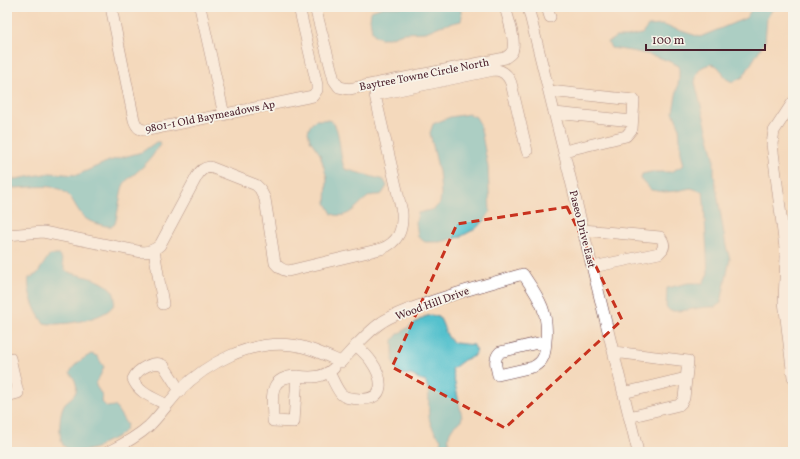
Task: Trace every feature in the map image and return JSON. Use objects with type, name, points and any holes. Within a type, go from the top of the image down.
[{"type":"street","name":"9801-1 Old Baymeadows Ap","points":[[111,7],[134,120],[137,128],[142,130],[309,98],[316,94],[317,85],[299,7]]},
{"type":"street","points":[[200,7],[224,115]]},
{"type":"street","name":"Baytree Towne Circle North","points":[[315,7],[334,80],[336,85],[343,89],[357,88],[505,58],[513,49],[513,39],[505,7]]},
{"type":"street","name":"Paseo Drive East","points":[[528,7],[638,452]]},
{"type":"street","points":[[7,235],[43,232],[142,252],[154,250],[160,245],[201,170],[210,167],[256,185],[260,189],[265,199],[275,264],[284,271],[387,247],[397,238],[401,231],[403,222],[402,212],[374,95],[494,70],[499,70],[505,73],[511,82],[527,151]]},
{"type":"street","points":[[550,91],[634,100],[632,129],[626,136],[564,151]]},
{"type":"street","points":[[793,102],[774,131],[772,144],[786,256],[784,301],[793,377]]},
{"type":"street","points":[[555,113],[632,122]]},
{"type":"street","points":[[583,230],[660,237],[663,241],[664,246],[659,252],[593,267]]},
{"type":"street","points":[[154,250],[163,304]]},
{"type":"street","name":"Wood Hill Drive","points":[[341,362],[371,331],[383,322],[406,310],[456,292],[523,274],[542,304],[546,322],[546,341]]},
{"type":"street","points":[[546,341],[545,356],[538,364],[533,367],[498,375],[495,361],[500,352],[546,341]]},
{"type":"street","points":[[108,452],[129,441],[141,432],[197,375],[213,364],[244,351],[258,347],[291,345],[321,353],[341,362],[329,372],[321,376],[297,376]]},
{"type":"street","points":[[329,372],[336,387],[341,394],[347,398],[366,400],[376,396],[380,391],[379,376],[370,360],[356,345]]},
{"type":"street","points":[[614,352],[688,361],[684,398],[679,405],[630,417]]},
{"type":"street","points":[[7,396],[18,393],[10,358]]},
{"type":"street","points":[[167,405],[139,390],[133,379],[135,374],[151,364],[160,363],[164,366],[180,391]]},
{"type":"street","points":[[624,393],[686,378]]},
{"type":"highlighted area","points":[[567,207],[622,320],[505,428],[392,367],[457,224]]},
{"type":"water","points":[[383,7],[460,7],[462,16],[461,21],[440,26],[426,32],[403,33],[389,38],[381,38],[375,36],[372,31],[370,19],[371,11]]},
{"type":"water","points":[[753,7],[774,7],[767,18],[765,41],[743,77],[733,82],[725,77],[718,67],[711,64],[701,68],[695,82],[714,157],[714,174],[726,246],[730,259],[721,303],[715,307],[670,311],[666,307],[667,288],[688,283],[703,283],[708,273],[703,192],[691,188],[665,192],[651,190],[641,179],[642,174],[651,172],[671,172],[684,165],[681,153],[679,126],[673,112],[679,79],[679,66],[654,56],[611,48],[608,42],[616,37],[642,34],[648,26],[663,25],[700,37],[746,18]]},
{"type":"water","points":[[469,114],[476,117],[480,124],[488,167],[490,212],[485,220],[475,229],[460,237],[440,242],[425,242],[418,237],[416,222],[418,213],[434,209],[440,203],[441,193],[439,172],[430,133],[433,124],[450,117]]},
{"type":"water","points":[[315,120],[329,120],[334,124],[337,129],[345,169],[384,180],[387,186],[382,194],[370,196],[349,213],[344,215],[338,216],[332,214],[326,203],[327,178],[320,154],[310,140],[308,132],[310,126]]},
{"type":"water","points":[[156,142],[160,142],[161,145],[153,156],[124,184],[113,226],[103,225],[86,219],[71,198],[59,189],[43,186],[10,187],[10,180],[50,173],[77,175],[109,161],[142,152]]},
{"type":"water","points":[[50,255],[59,255],[66,271],[106,285],[114,294],[115,300],[113,307],[96,317],[85,320],[61,324],[44,323],[32,302],[28,283],[29,278],[37,274]]},
{"type":"water","points":[[431,315],[439,317],[449,339],[455,343],[474,345],[476,351],[474,356],[464,360],[452,369],[462,417],[461,421],[454,426],[450,432],[448,440],[450,448],[473,447],[480,452],[438,452],[441,439],[431,424],[429,418],[429,398],[426,382],[411,375],[401,374],[396,369],[393,362],[393,340],[398,334],[424,317]]},
{"type":"water","points":[[91,354],[97,356],[104,367],[96,382],[96,386],[102,395],[101,401],[107,407],[115,406],[127,425],[122,434],[98,447],[85,451],[75,451],[66,448],[61,441],[60,417],[65,403],[76,391],[74,379],[70,373],[71,370],[79,362]]}]
